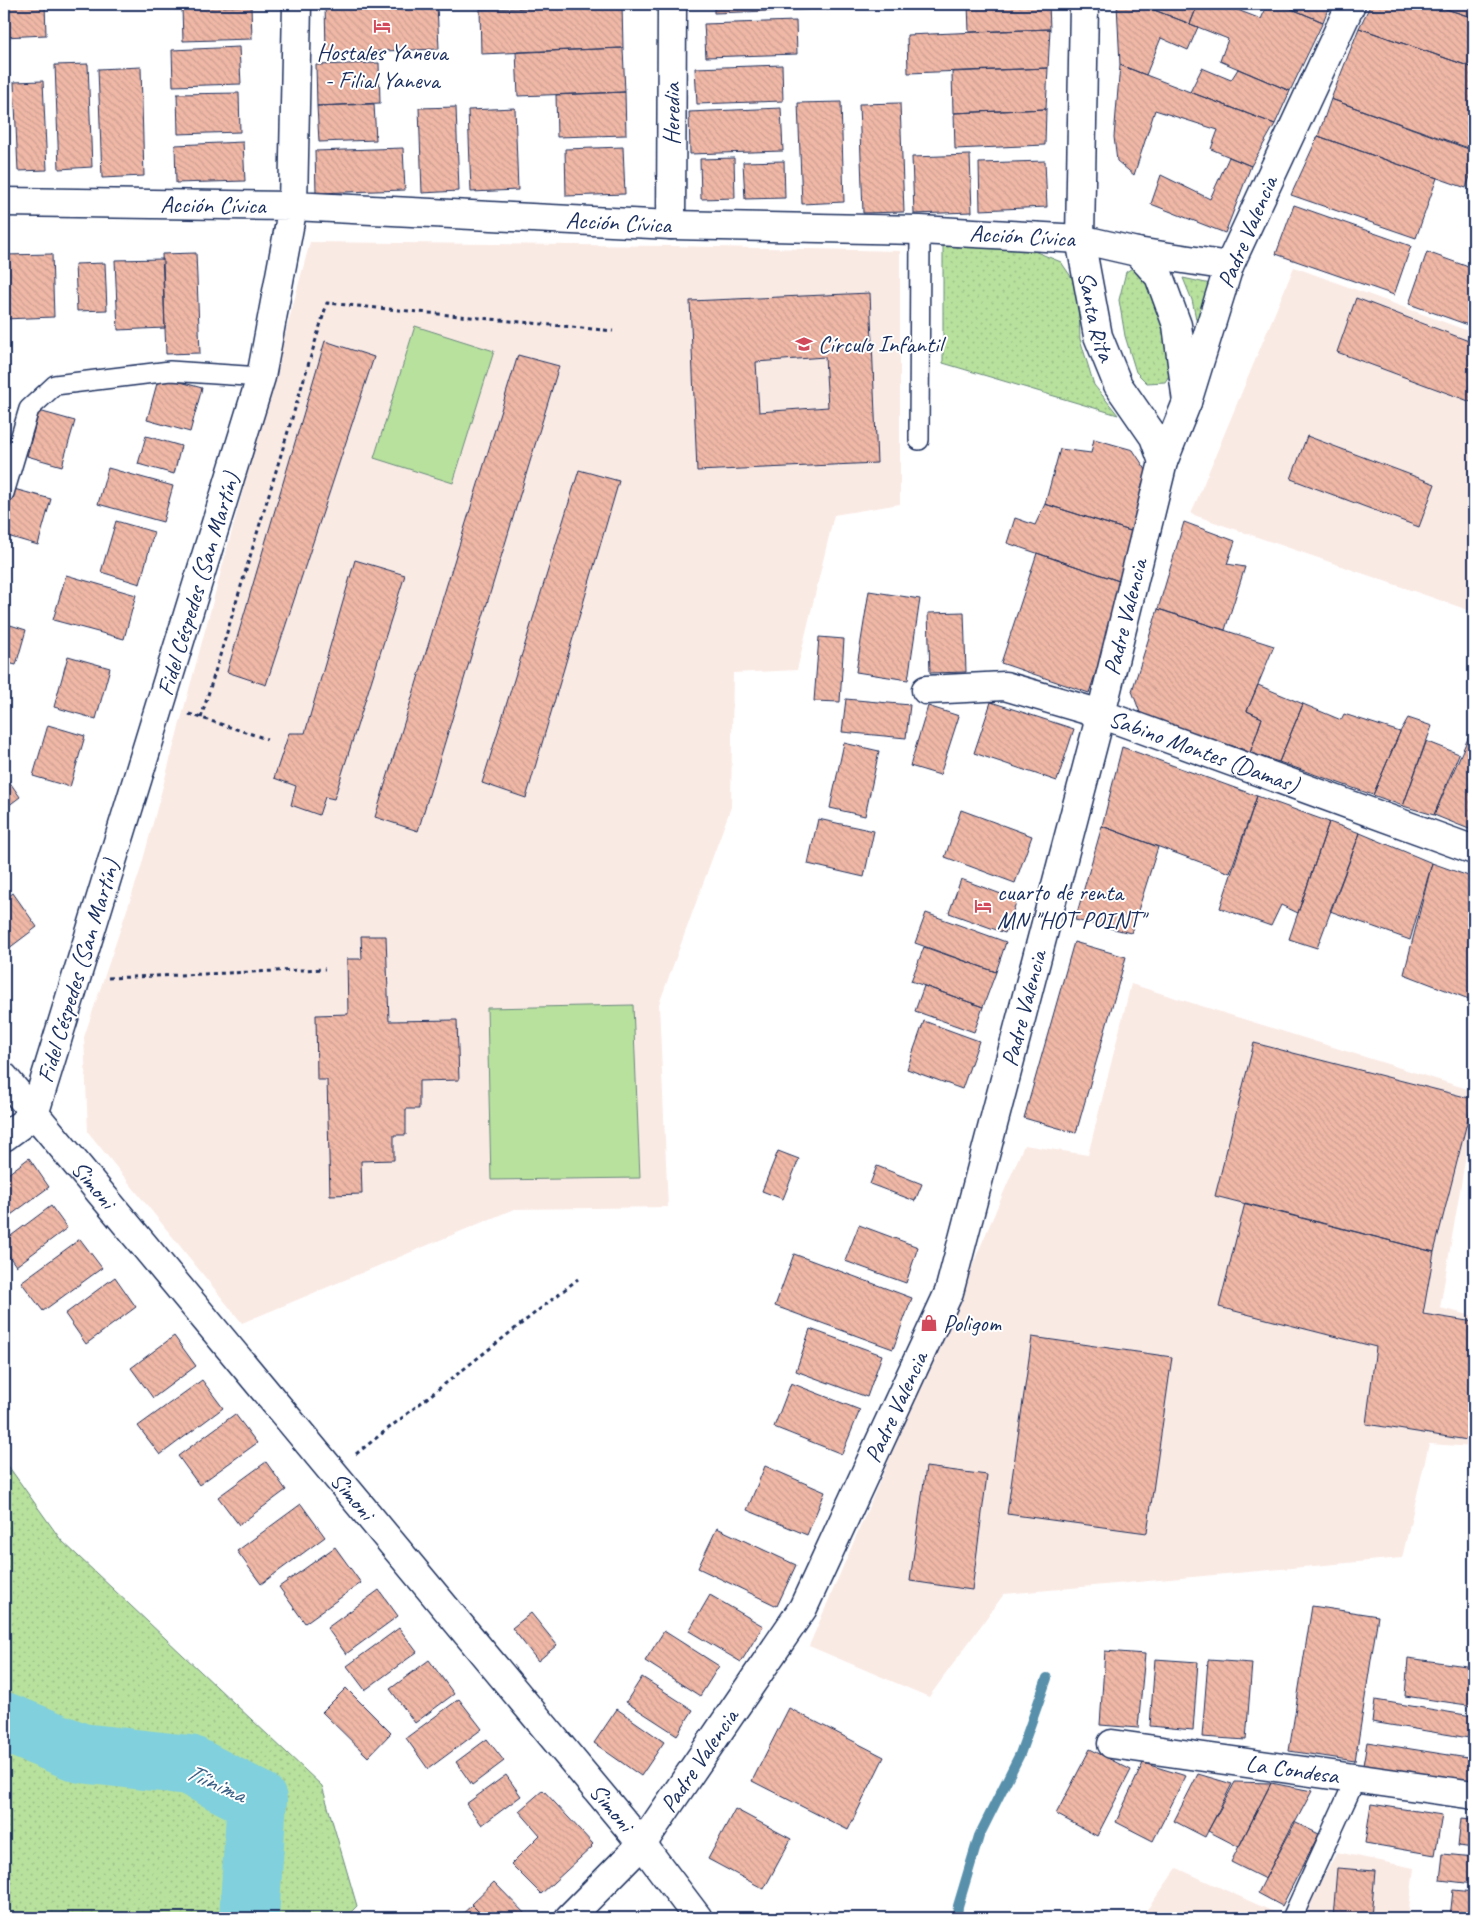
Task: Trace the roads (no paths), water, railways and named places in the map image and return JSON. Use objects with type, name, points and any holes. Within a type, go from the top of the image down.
[{"type":"street","name":"Fidel Céspedes (San Martín)","points":[[4,1137],[34,1115],[261,377],[293,206],[297,4]]},
{"type":"street","name":"Heredia","points":[[671,224],[672,4]]},
{"type":"street","name":"Santa Rita","points":[[1084,4],[1080,239],[1098,336],[1118,385],[1154,437],[1163,462]]},
{"type":"street","name":"Padre Valencia","points":[[569,1918],[642,1844],[803,1608],[948,1292],[1101,714],[1163,462],[1187,402],[1229,266],[1352,4]]},
{"type":"street","name":"Acción Cívica","points":[[4,202],[293,206],[671,224],[920,230],[1080,239],[1137,252],[1229,266]]},
{"type":"street","points":[[1137,252],[1159,276],[1177,326],[1187,402]]},
{"type":"street","name":"Sabino Montes (Damas)","points":[[926,690],[1005,686],[1101,714],[1474,850]]},
{"type":"street","name":"Simoni","points":[[4,1078],[642,1844],[698,1918]]},
{"type":"street","name":"La Condesa","points":[[1112,1744],[1474,1795]]},
{"type":"lane","points":[[919,440],[920,230]]},
{"type":"lane","points":[[4,493],[29,409],[55,385],[170,371],[261,377]]},
{"type":"lane","points":[[1292,1918],[1356,1778]]},
{"type":"waterway","points":[[957,1918],[958,1906],[979,1836],[1020,1754],[1047,1678]]},
{"type":"waterway","name":"Tíinima","points":[[4,1722],[81,1753],[189,1765],[257,1800],[249,1918]]},
{"type":"place","name":"Hostales Yaneva - Filial Yaneva","points":[[382,26]]},
{"type":"place","name":"Círculo Infantil","points":[[804,344]]},
{"type":"place","name":"cuarto de renta MN \"HOT POINT\"","points":[[983,906]]},
{"type":"place","name":"Poligom","points":[[929,1323]]}]
